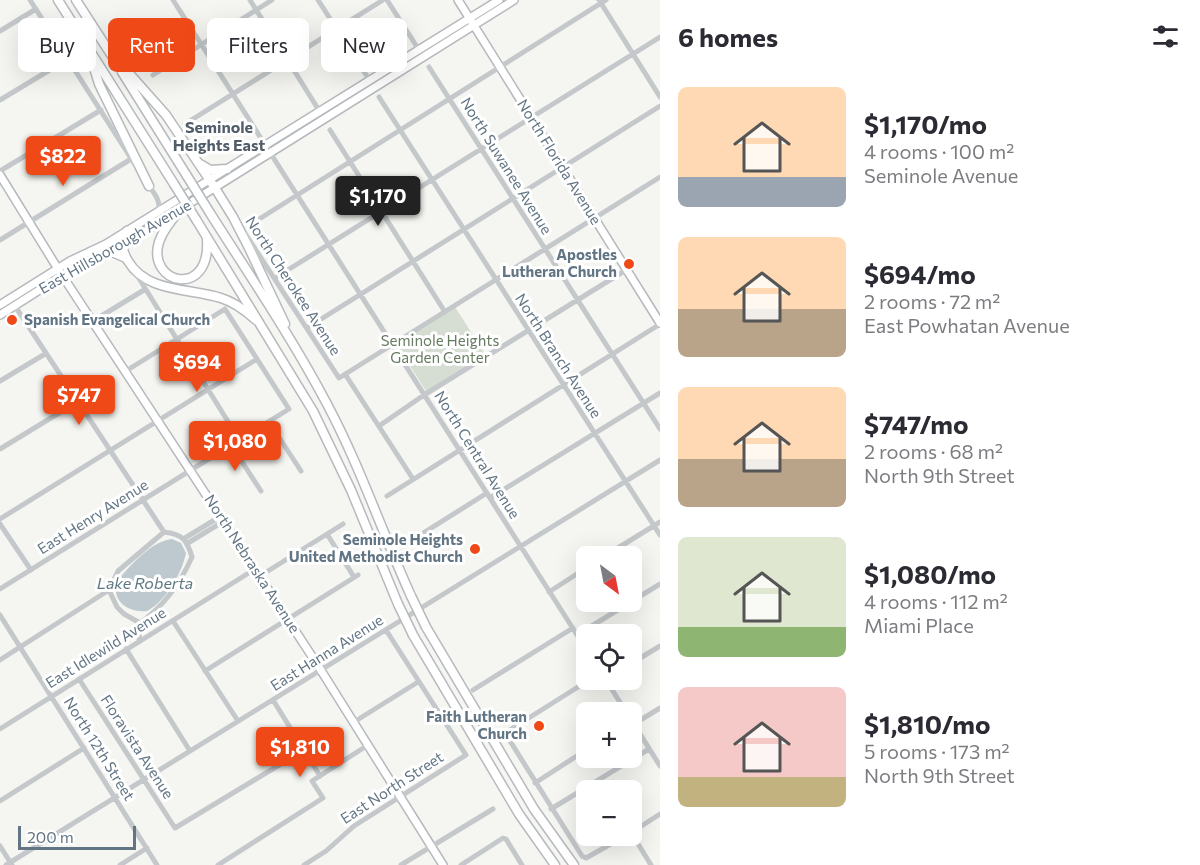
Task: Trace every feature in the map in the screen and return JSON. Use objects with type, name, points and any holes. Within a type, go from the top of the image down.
[{"type":"highway","points":[[58,0],[69,18]]},
{"type":"highway","points":[[76,0],[108,49]]},
{"type":"highway","points":[[96,60],[303,392],[328,439],[413,635],[519,814],[555,865]]},
{"type":"highway","points":[[95,72],[149,186]]},
{"type":"highway","points":[[122,72],[293,344],[350,450],[426,627],[530,802],[574,865]]},
{"type":"highway","points":[[128,72],[166,115],[233,217],[273,296],[293,344]]},
{"type":"highway","points":[[198,162],[210,170],[227,169]]},
{"type":"highway","points":[[180,210],[164,232],[158,246],[159,262],[167,273],[183,279],[201,271],[207,258],[206,236]]},
{"type":"highway","points":[[127,231],[122,245],[132,267],[158,285],[227,300],[263,326]]},
{"type":"highway","points":[[112,252],[126,258]]},
{"type":"main road","name":"North Florida Avenue","points":[[458,0],[660,322]]},
{"type":"main road","points":[[472,21],[499,0]]},
{"type":"main road","points":[[472,21],[514,0]]},
{"type":"main road","name":"East Hillsborough Avenue","points":[[0,315],[60,272],[112,252],[180,210],[215,188],[320,112],[418,50],[472,21]]},
{"type":"main road","name":"East Hillsborough Avenue","points":[[0,305],[60,272],[227,169],[267,149],[472,21]]},
{"type":"main road","name":"North Nebraska Avenue","points":[[0,173],[60,272],[321,670],[443,865]]},
{"type":"street","points":[[30,0],[42,18]]},
{"type":"street","name":"North Central Avenue","points":[[173,0],[576,632]]},
{"type":"street","points":[[250,0],[261,18]]},
{"type":"street","points":[[153,75],[272,0]]},
{"type":"street","points":[[318,0],[329,18]]},
{"type":"street","points":[[356,18],[385,0],[418,50]]},
{"type":"street","points":[[253,223],[602,1],[660,97]]},
{"type":"street","points":[[0,31],[36,9]]},
{"type":"street","points":[[275,278],[660,37]]},
{"type":"street","name":"North Suwanee Avenue","points":[[429,67],[660,429]]},
{"type":"street","points":[[0,100],[46,72]]},
{"type":"street","points":[[76,72],[159,203],[158,212]]},
{"type":"street","points":[[185,124],[268,72]]},
{"type":"street","points":[[295,72],[320,112]]},
{"type":"street","points":[[364,72],[370,81]]},
{"type":"street","name":"North Branch Avenue","points":[[379,97],[625,482],[657,524],[660,536]]},
{"type":"street","points":[[307,328],[660,106]]},
{"type":"street","points":[[0,173],[101,110]]},
{"type":"street","points":[[330,130],[446,312]]},
{"type":"street","points":[[0,240],[132,159]]},
{"type":"street","points":[[345,374],[660,177]]},
{"type":"street","name":"North Cherokee Avenue","points":[[233,217],[339,378],[345,374],[414,479]]},
{"type":"street","points":[[132,267],[144,290],[237,436],[235,451],[261,491]]},
{"type":"street","points":[[379,426],[424,395],[626,270]]},
{"type":"street","points":[[93,321],[144,290]]},
{"type":"street","points":[[15,306],[164,532]]},
{"type":"street","points":[[0,519],[258,359],[225,309],[126,371]]},
{"type":"street","points":[[387,496],[613,355],[660,322]]},
{"type":"street","points":[[0,381],[45,354]]},
{"type":"street","name":"East Henry Avenue","points":[[0,589],[235,445],[289,409],[258,359]]},
{"type":"street","points":[[409,542],[660,393]]},
{"type":"street","points":[[0,449],[77,402]]},
{"type":"street","points":[[269,422],[301,471]]},
{"type":"street","name":"East Hanna Avenue","points":[[10,864],[660,460]]},
{"type":"street","points":[[187,541],[222,518]]},
{"type":"street","points":[[0,524],[31,570]]},
{"type":"street","name":"East Idlewild Avenue","points":[[0,729],[172,621],[343,524]]},
{"type":"street","points":[[621,546],[657,524]]},
{"type":"street","points":[[0,660],[109,590],[118,571],[164,532],[177,533],[187,541],[192,557],[181,580],[154,612],[140,623],[139,641]]},
{"type":"street","points":[[205,671],[356,576],[327,534]]},
{"type":"street","points":[[549,592],[576,574]]},
{"type":"street","points":[[596,624],[660,584]]},
{"type":"street","points":[[109,590],[117,607],[140,623]]},
{"type":"street","name":"North 12th Street","points":[[0,615],[158,865]]},
{"type":"street","points":[[172,621],[238,721]]},
{"type":"street","points":[[474,690],[573,628]]},
{"type":"street","points":[[354,722],[418,682],[386,630]]},
{"type":"street","points":[[642,657],[660,646]]},
{"type":"street","points":[[126,649],[190,751]]},
{"type":"street","name":"Floravista Avenue","points":[[79,679],[175,828],[304,750]]},
{"type":"street","name":"East North Street","points":[[304,865],[326,851],[354,826],[466,755],[418,682]]},
{"type":"street","points":[[576,688],[505,733],[582,856],[586,858],[607,846]]},
{"type":"street","points":[[273,700],[320,776]]},
{"type":"street","points":[[642,717],[660,708]]},
{"type":"street","points":[[642,738],[660,766]]},
{"type":"street","points":[[218,865],[323,798],[312,781],[368,745]]},
{"type":"street","points":[[0,801],[84,748]]},
{"type":"street","points":[[598,780],[649,749]]},
{"type":"street","points":[[535,783],[576,756]]},
{"type":"street","points":[[551,809],[576,794]]},
{"type":"street","points":[[401,865],[493,808]]},
{"type":"street","points":[[642,826],[660,814]]},
{"type":"street","points":[[461,865],[503,838],[506,839],[522,865]]},
{"type":"street","points":[[0,846],[10,864]]},
{"type":"street","points":[[640,846],[651,865]]},
{"type":"street","points":[[120,865],[147,848]]},
{"type":"green space","name":"Seminole Heights Garden Center","points":[[455,307],[485,354],[426,391],[396,344]]},
{"type":"water","name":"Lake Roberta","points":[[172,539],[181,543],[186,553],[177,578],[167,594],[147,611],[128,608],[116,594],[117,581],[149,549]]},
{"type":"place","name":"Apostles Lutheran Church","points":[[629,264]]},
{"type":"place","name":"Spanish Evangelical Church","points":[[12,320]]},
{"type":"place","name":"Seminole Heights United Methodist Church","points":[[475,549]]},
{"type":"place","name":"Faith Lutheran Church","points":[[539,726]]},
{"type":"district","name":"Seminole Heights East","points":[[219,136]]}]
